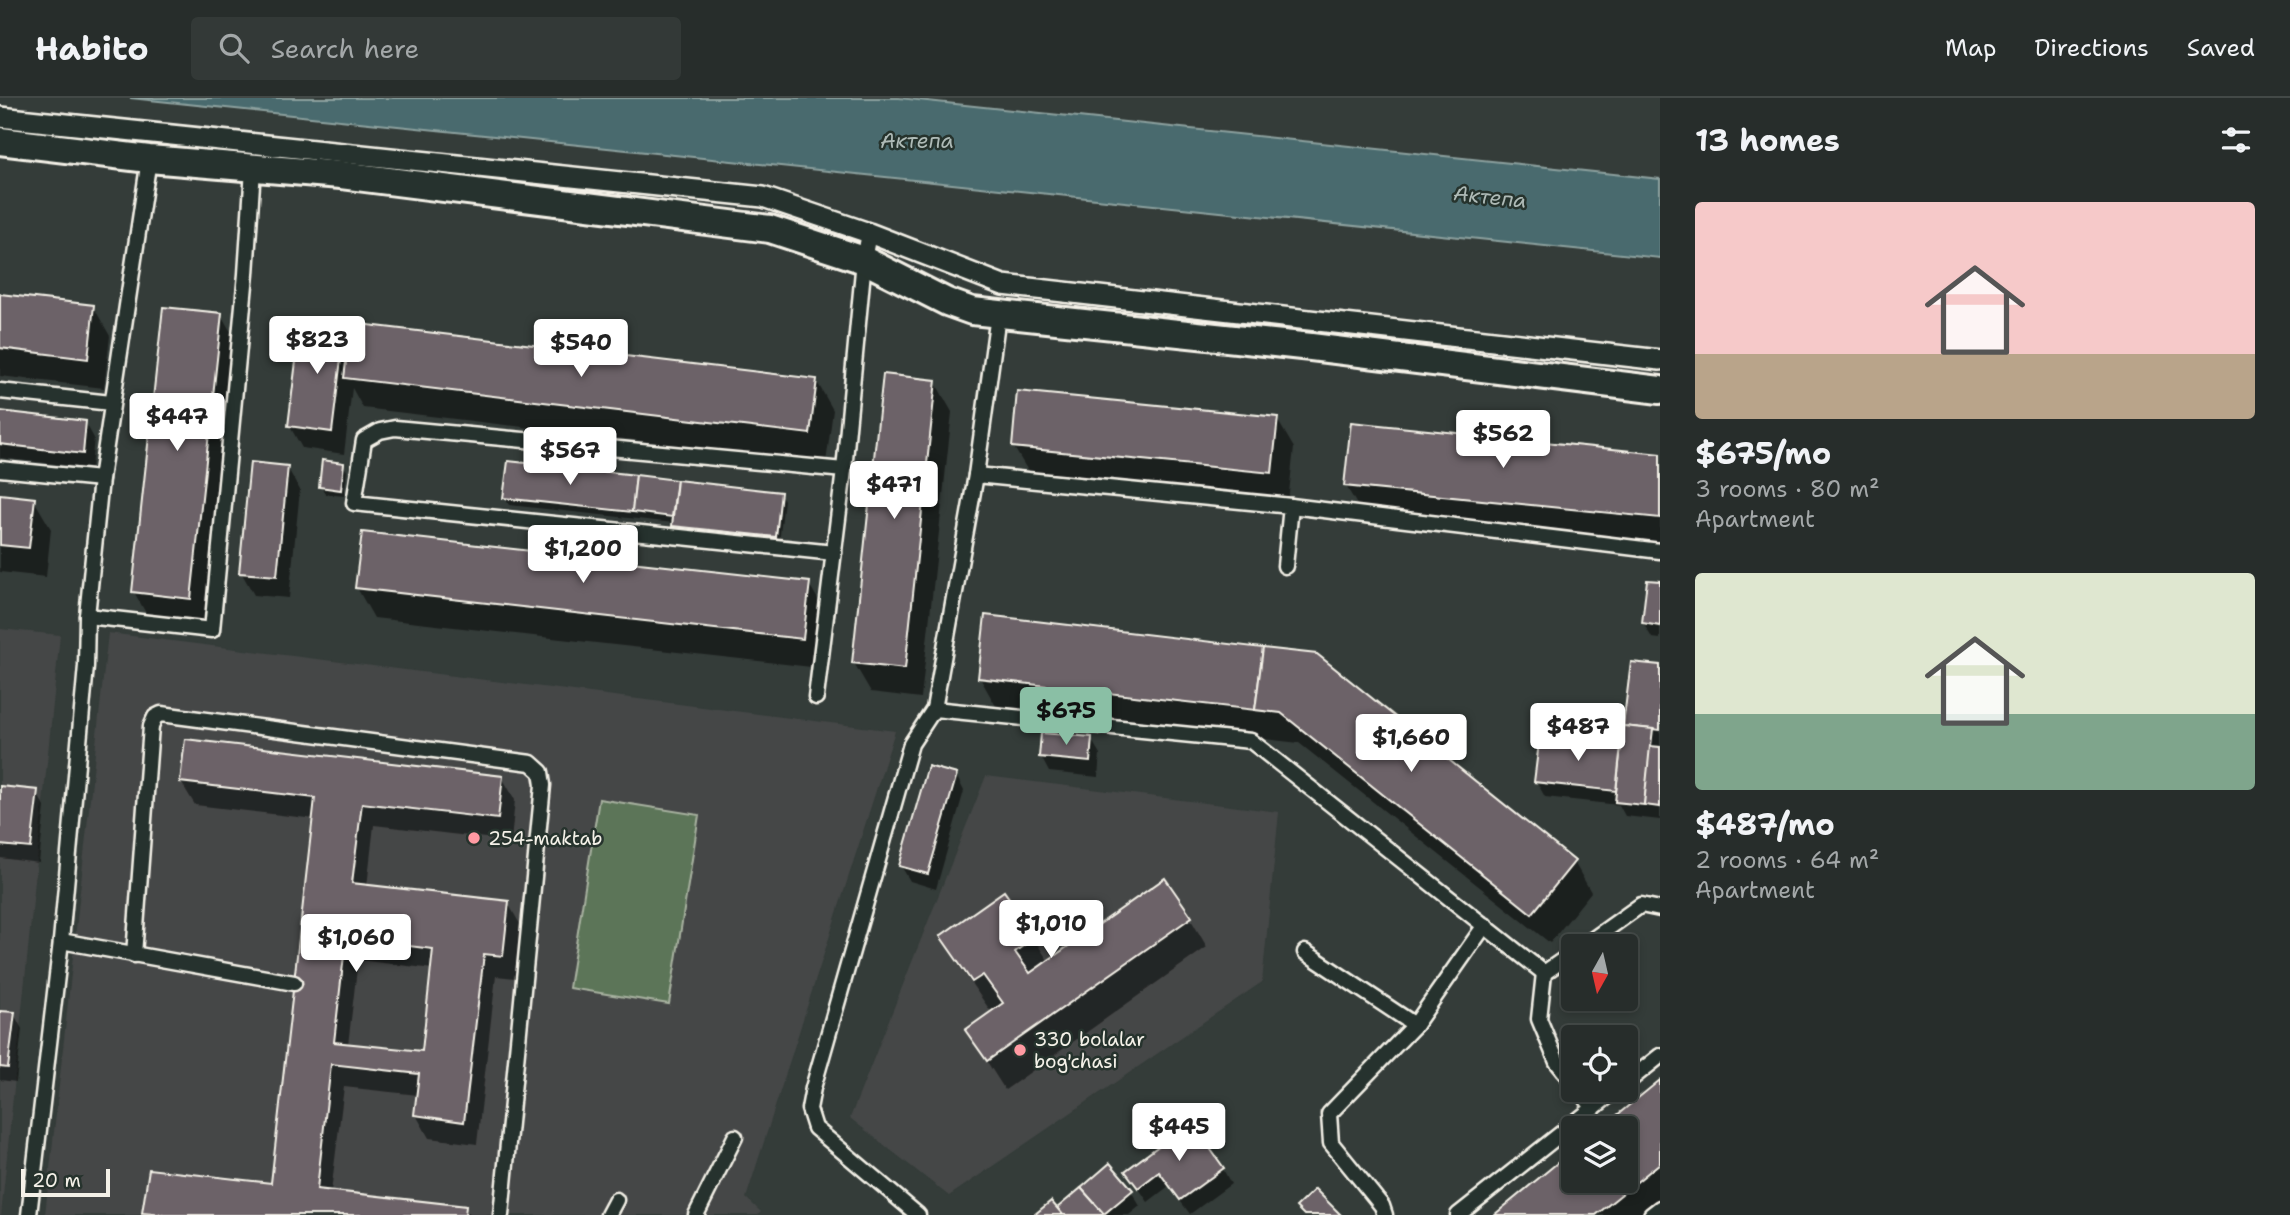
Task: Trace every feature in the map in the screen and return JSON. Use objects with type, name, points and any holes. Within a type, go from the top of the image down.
[{"type":"street","points":[[0,117],[763,197],[869,233],[1003,285],[1660,360]]},
{"type":"street","points":[[0,141],[149,159],[341,176],[770,229],[864,260],[959,307],[999,315],[1311,347],[1660,390]]},
{"type":"lane","points":[[29,1215],[61,941],[86,666],[87,616],[101,479],[149,159]]},
{"type":"lane","points":[[87,616],[212,630],[246,274],[253,169]]},
{"type":"lane","points":[[816,697],[869,233]]},
{"type":"lane","points":[[918,1215],[815,1128],[809,1110],[911,744],[934,709],[976,475],[999,315]]},
{"type":"lane","points":[[0,391],[111,403]]},
{"type":"lane","points":[[834,553],[354,503],[364,440],[380,431],[395,428],[844,470]]},
{"type":"lane","points":[[0,469],[101,479]]},
{"type":"lane","points":[[976,475],[1291,506],[1660,551]]},
{"type":"lane","points":[[1285,566],[1291,506]]},
{"type":"lane","points":[[934,709],[1251,741],[1544,973]]},
{"type":"lane","points":[[134,954],[151,726],[155,717],[161,714],[531,763],[541,772],[543,785],[500,1215]]},
{"type":"lane","points":[[1600,934],[1641,905],[1660,909]]},
{"type":"lane","points":[[1385,1215],[1382,1206],[1331,1143],[1329,1114],[1415,1026],[1485,925]]},
{"type":"lane","points":[[61,941],[294,983]]},
{"type":"lane","points":[[1305,952],[1415,1026]]},
{"type":"lane","points":[[1561,961],[1544,973],[1539,1019],[1561,1067]]},
{"type":"lane","points":[[1638,1073],[1660,1056]]},
{"type":"lane","points":[[1589,1102],[1594,1108]]},
{"type":"lane","points":[[1458,1215],[1601,1102]]},
{"type":"lane","points":[[696,1215],[735,1137]]},
{"type":"lane","points":[[608,1215],[616,1200]]},
{"type":"lane","points":[[1651,1215],[1660,1208]]},
{"type":"shaded area","points":[[0,629],[60,635],[1,1215],[0,1215]]},
{"type":"shaded area","name":"254-maktab","points":[[108,633],[895,731],[746,1198],[761,1212],[758,1215],[45,1215]]},
{"type":"shaded area","name":"330 bolalar bog'chasi","points":[[986,776],[1279,812],[1262,982],[949,1196],[850,1118]]},
{"type":"green space","points":[[599,799],[699,815],[669,1004],[569,988]]},
{"type":"water","name":"Актепа","points":[[130,98],[899,98],[1660,179],[1660,258]]},
{"type":"building","points":[[0,294],[94,305],[88,359],[0,348]]},
{"type":"building","points":[[163,307],[222,313],[191,599],[132,592]]},
{"type":"building","points":[[301,321],[345,326],[332,432],[288,426]]},
{"type":"building","points":[[351,323],[817,379],[810,434],[344,378]]},
{"type":"building","points":[[883,374],[936,380],[905,669],[852,663]]},
{"type":"building","points":[[1017,391],[1278,417],[1272,473],[1012,447]]},
{"type":"building","points":[[0,411],[86,421],[83,454],[0,444]]},
{"type":"building","points":[[1351,422],[1660,454],[1660,518],[1344,486]]},
{"type":"building","points":[[322,460],[344,463],[341,490],[319,487]]},
{"type":"building","points":[[508,461],[636,475],[632,512],[503,498]]},
{"type":"building","points":[[250,462],[288,466],[277,576],[239,573]]},
{"type":"building","points":[[636,475],[677,480],[672,517],[632,512]]},
{"type":"building","points":[[677,480],[781,492],[776,537],[672,526]]},
{"type":"building","points":[[0,494],[35,498],[29,548],[0,545]]},
{"type":"building","points":[[362,532],[810,582],[803,639],[355,588]]},
{"type":"building","points":[[1647,580],[1660,581],[1660,626],[1642,623]]},
{"type":"building","points":[[985,615],[1263,648],[1255,710],[978,678]]},
{"type":"building","points":[[1263,648],[1317,654],[1575,861],[1532,914],[1281,713],[1255,710]]},
{"type":"building","points":[[1631,662],[1660,665],[1660,730],[1623,726]]},
{"type":"building","points":[[1623,726],[1653,729],[1644,805],[1615,802]]},
{"type":"building","points":[[1041,733],[1092,737],[1090,762],[1039,757]]},
{"type":"building","points":[[1540,735],[1621,745],[1616,791],[1534,782]]},
{"type":"building","points":[[185,739],[503,776],[498,819],[362,803],[352,883],[509,901],[503,956],[484,954],[464,1122],[414,1115],[419,1074],[331,1064],[317,1189],[466,1206],[465,1215],[142,1213],[149,1169],[271,1183],[315,798],[180,782]],"holes":[[[346,938],[433,949],[422,1051],[334,1042]]]},
{"type":"building","points":[[1650,746],[1660,747],[1660,807],[1644,805]]},
{"type":"building","points":[[928,766],[957,774],[928,874],[899,866]]},
{"type":"building","points":[[0,786],[38,790],[31,848],[0,845]]},
{"type":"building","points":[[1165,878],[1192,917],[987,1061],[965,1030],[1003,1003],[983,975],[972,982],[940,936],[1004,891],[1036,936],[1015,952],[1030,973]]},
{"type":"building","points":[[0,1011],[15,1012],[8,1068],[0,1067]]},
{"type":"building","points":[[1660,1080],[1660,1163],[1638,1181],[1638,1116],[1616,1116],[1633,1102],[1638,1102],[1638,1098]]},
{"type":"building","points":[[1191,1122],[1224,1168],[1180,1200],[1159,1172],[1138,1188],[1125,1171]]},
{"type":"building","points":[[1561,1160],[1561,1193],[1623,1193],[1596,1215],[1494,1215]]},
{"type":"building","points":[[1110,1163],[1133,1190],[1104,1214],[1081,1188]]},
{"type":"building","points":[[1081,1188],[1104,1214],[1063,1215],[1057,1208]]},
{"type":"building","points":[[1315,1189],[1341,1215],[1304,1215],[1296,1207]]},
{"type":"building","points":[[1051,1201],[1063,1215],[1034,1215]]},
{"type":"place","name":"254-maktab","points":[[474,838]]},
{"type":"place","name":"330 bolalar bog'chasi","points":[[1020,1050]]}]
